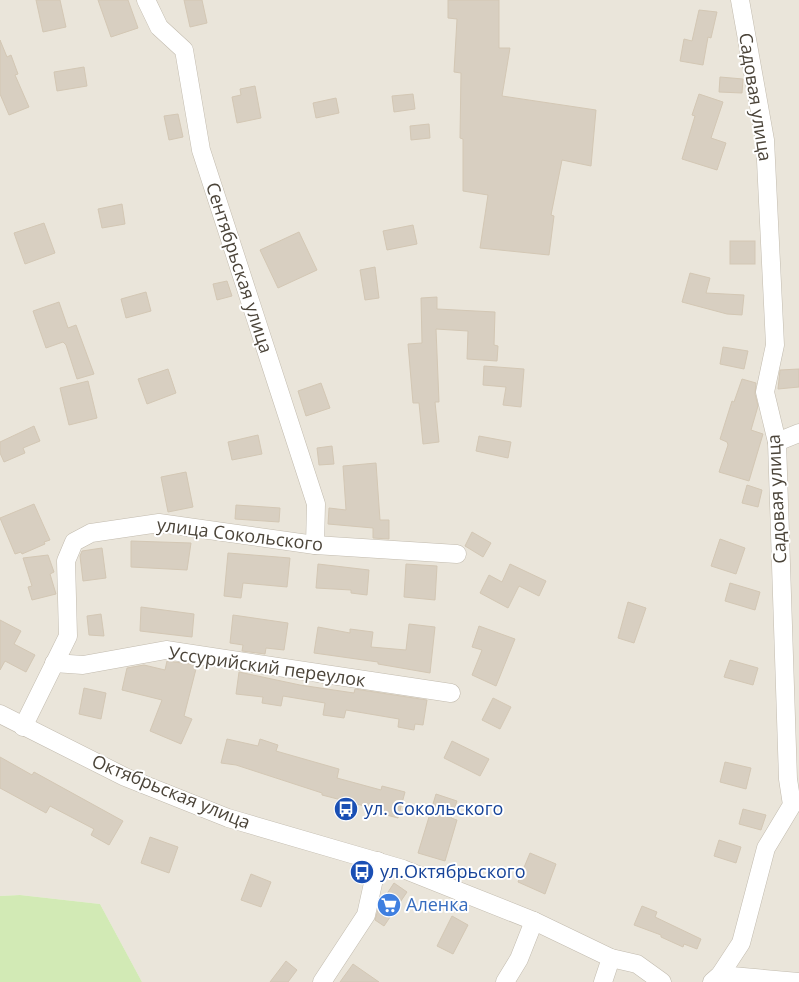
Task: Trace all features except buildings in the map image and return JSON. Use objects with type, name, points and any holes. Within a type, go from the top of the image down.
[{"type":"street","name":"Сентябрьская улица","points":[[146,0],[159,27],[184,50],[200,150],[316,504],[315,545]]},
{"type":"street","name":"Садовая улица","points":[[716,979],[741,942],[766,848],[792,805],[788,779],[777,442],[765,392],[775,345],[764,140],[740,0]]},
{"type":"street","points":[[777,442],[799,433]]},
{"type":"street","name":"улица Сокольского","points":[[23,727],[68,636],[66,561],[74,542],[91,533],[159,523],[315,545],[456,554]]},
{"type":"street","name":"Уссурийский переулок","points":[[54,663],[83,666],[166,650],[450,693]]},
{"type":"street","name":"Октябрьская улица","points":[[0,714],[126,777],[228,818],[378,861],[534,921],[611,958],[638,964],[662,982]]},
{"type":"street","points":[[322,982],[366,915],[378,861]]},
{"type":"street","points":[[505,982],[519,958],[534,921]]},
{"type":"street","points":[[603,982],[611,958]]},
{"type":"street","points":[[716,979],[799,982]]},
{"type":"shaded area","points":[[0,0],[799,0],[799,982],[142,982],[100,904],[20,895],[0,896]]},
{"type":"green space","points":[[20,895],[100,904],[142,982],[0,982],[0,896]]},
{"type":"place","name":"ул. Сокольского","points":[[346,809]]},
{"type":"place","name":"ул.Октябрьского","points":[[362,872]]},
{"type":"place","name":"Аленка","points":[[389,905]]}]
